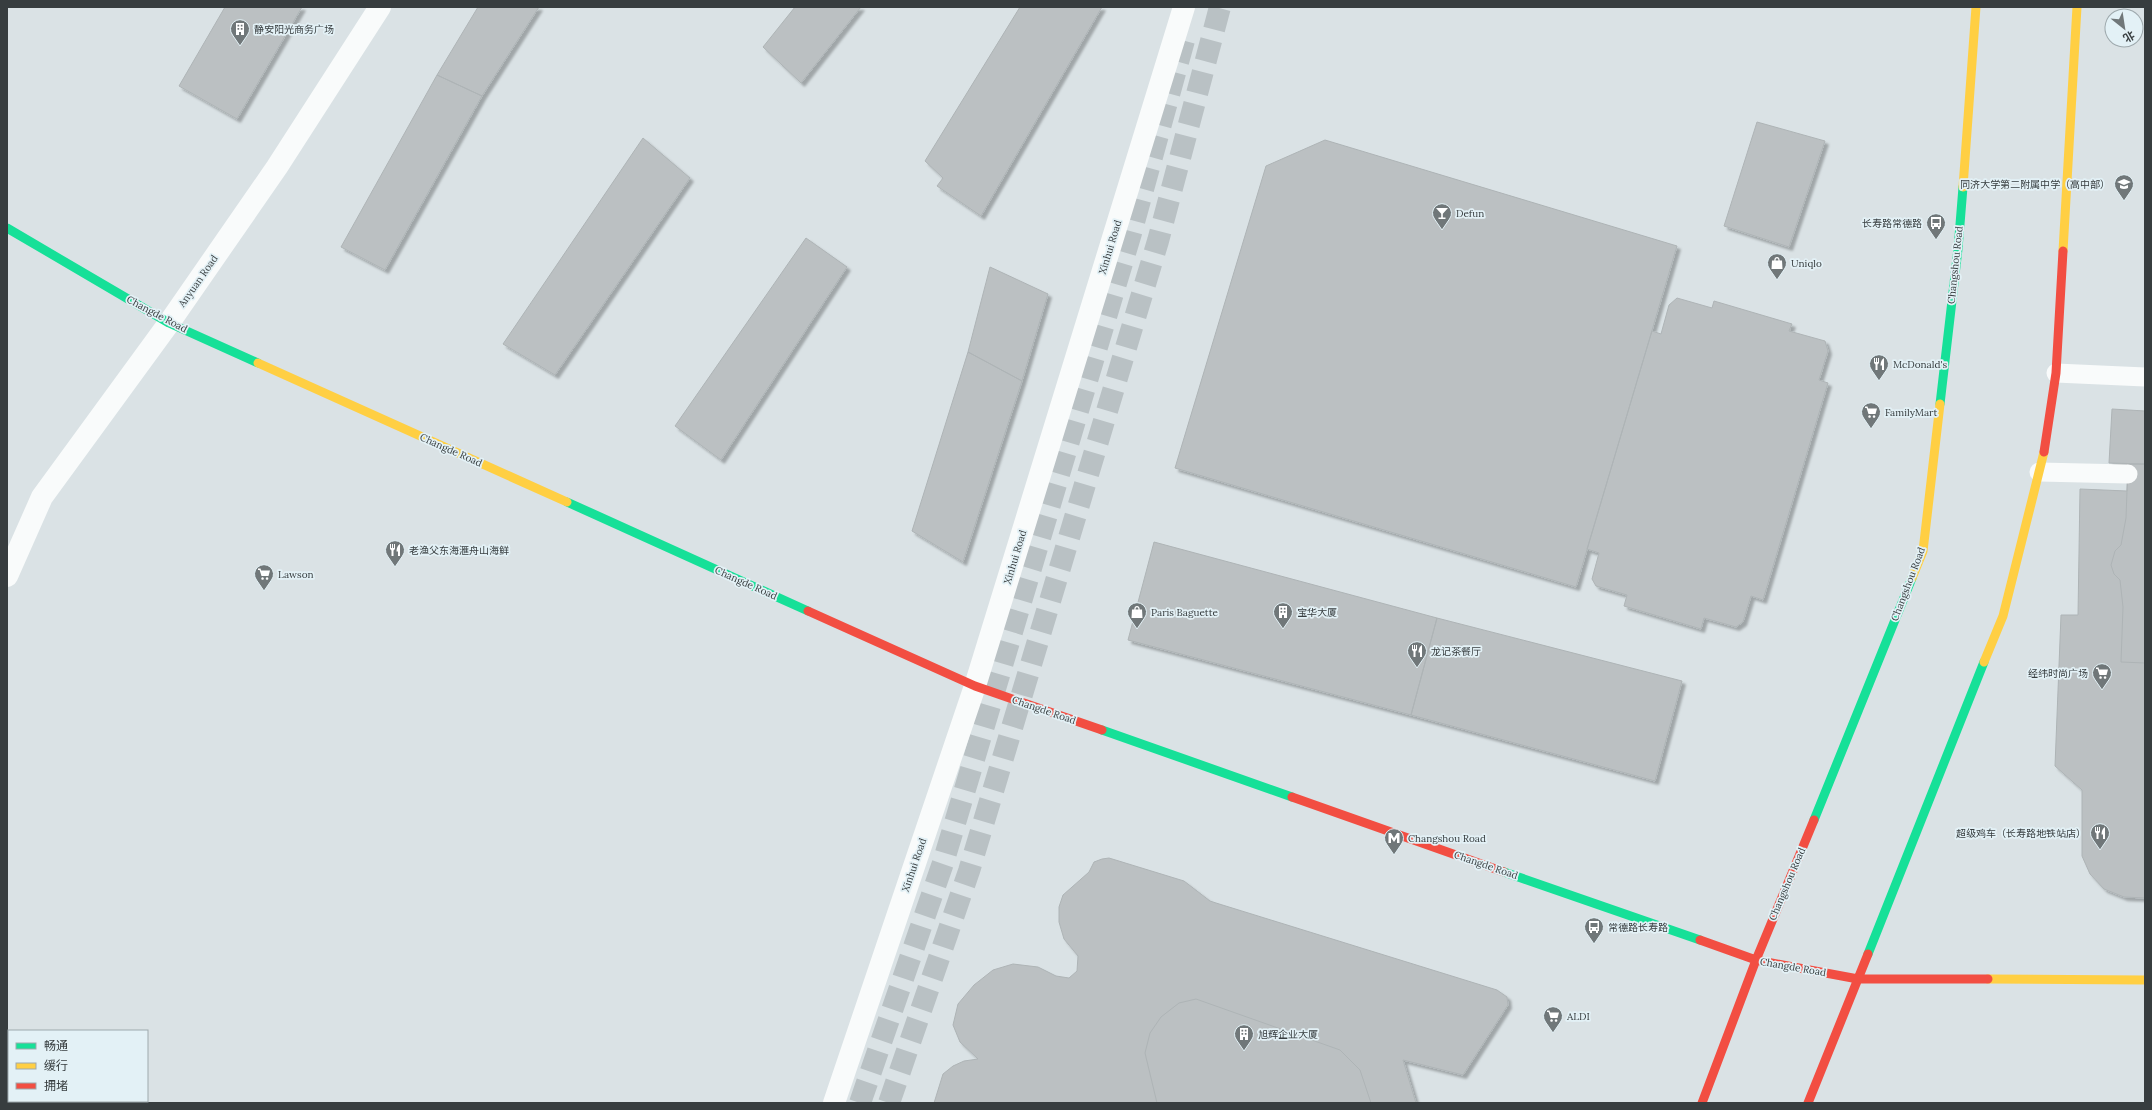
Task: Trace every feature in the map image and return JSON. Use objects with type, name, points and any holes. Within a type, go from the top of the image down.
[{"type":"main road","name":"Changshou Road","points":[[1702,1103],[1756,960],[1837,765],[1923,551],[1958,249],[1976,7]]},
{"type":"main road","points":[[1808,1103],[2003,616],[2048,438],[2056,373],[2077,7]]},
{"type":"main road","name":"Changde Road","points":[[7,228],[169,323],[975,686],[1756,960],[1858,979],[2145,980]]},
{"type":"street","name":"Anyuan Road","points":[[7,576],[42,497],[169,323],[277,167],[380,7]]},
{"type":"street","name":"Xinhui Road","points":[[834,1103],[975,686],[1184,7]]},
{"type":"lane","points":[[2056,373],[2145,377]]},
{"type":"lane","points":[[2039,472],[2128,474]]},
{"type":"building","name":"静安阳光商务广场","points":[[225,7],[302,7],[237,119],[179,86]]},
{"type":"building","points":[[478,7],[539,7],[482,96],[437,75]]},
{"type":"building","points":[[795,7],[861,7],[801,83],[763,47]]},
{"type":"building","points":[[1020,7],[1102,7],[981,216],[937,186],[943,178],[925,161]]},
{"type":"building","points":[[437,75],[482,96],[385,270],[341,247]]},
{"type":"building","points":[[1757,122],[1825,141],[1789,247],[1724,226]]},
{"type":"building","points":[[643,138],[690,178],[555,375],[503,344]]},
{"type":"building","points":[[1325,140],[1677,246],[1576,587],[1175,468],[1266,166]]},
{"type":"building","points":[[806,238],[847,267],[721,460],[675,426]]},
{"type":"building","points":[[990,267],[1048,294],[1022,381],[968,352]]},
{"type":"building","points":[[1677,298],[1712,308],[1714,301],[1792,324],[1789,331],[1825,341],[1828,351],[1819,380],[1828,383],[1763,600],[1751,596],[1743,622],[1736,627],[1704,618],[1701,629],[1624,606],[1627,595],[1596,586],[1592,579],[1599,553],[1587,549],[1652,331],[1661,334],[1669,305]]},
{"type":"building","points":[[968,352],[1022,381],[963,562],[912,531]]},
{"type":"building","points":[[2112,409],[2145,411],[2145,464],[2109,463]]},
{"type":"building","name":"经纬时尚广场","points":[[2128,464],[2145,464],[2145,898],[2124,897],[2104,889],[2090,874],[2082,856],[2082,790],[2055,766],[2061,615],[2078,615],[2080,489],[2127,491]]},
{"type":"building","points":[[2128,464],[2145,464],[2145,663],[2121,662],[2123,607],[2120,580],[2114,574],[2111,565],[2115,551],[2121,545],[2126,518]]},
{"type":"building","name":"宝华大厦","points":[[1154,542],[1437,618],[1411,715],[1128,640]]},
{"type":"building","points":[[1437,618],[1682,681],[1655,781],[1411,715]]},
{"type":"building","points":[[1109,858],[1184,881],[1210,901],[1497,990],[1507,997],[1508,1005],[1463,1075],[1403,1060],[1416,1103],[934,1103],[943,1074],[953,1066],[964,1061],[978,1059],[960,1042],[953,1025],[958,1004],[974,985],[993,970],[1013,964],[1038,967],[1056,976],[1069,978],[1077,971],[1078,956],[1064,939],[1059,922],[1059,907],[1063,895],[1089,872],[1094,862]]},
{"type":"building","name":"旭辉企业大厦","points":[[1196,999],[1340,1050],[1360,1070],[1371,1103],[1157,1103],[1145,1053],[1150,1033],[1161,1017],[1179,1003]]},
{"type":"tunnel","points":[[889,1103],[969,871],[1158,241],[1220,7]]},
{"type":"tunnel","points":[[860,1103],[943,863],[1131,233],[1186,33]]},
{"type":"traffic: fast","points":[[1940,404],[1958,249],[1963,187]]},
{"type":"traffic: fast","points":[[7,228],[169,323],[258,363]]},
{"type":"traffic: fast","points":[[567,502],[808,611]]},
{"type":"traffic: fast","points":[[1814,820],[1912,578]]},
{"type":"traffic: fast","points":[[1868,954],[1984,662]]},
{"type":"traffic: fast","points":[[1102,730],[1292,797]]},
{"type":"traffic: fast","points":[[1504,872],[1700,940]]},
{"type":"traffic: slow","points":[[1963,187],[1976,7]]},
{"type":"traffic: slow","points":[[2063,251],[2077,7]]},
{"type":"traffic: slow","points":[[258,363],[567,502]]},
{"type":"traffic: slow","points":[[1912,578],[1923,551],[1940,404]]},
{"type":"traffic: slow","points":[[1984,662],[2003,616],[2044,452]]},
{"type":"traffic: slow","points":[[1988,979],[2145,980]]},
{"type":"traffic: jam","points":[[2044,452],[2056,373],[2063,251]]},
{"type":"traffic: jam","points":[[808,611],[975,686],[1102,730]]},
{"type":"traffic: jam","points":[[1292,797],[1504,872]]},
{"type":"traffic: jam","points":[[1702,1103],[1756,960],[1814,820]]},
{"type":"traffic: jam","points":[[1700,940],[1756,960],[1858,979],[1988,979]]},
{"type":"traffic: jam","points":[[1808,1103],[1868,954]]},
{"type":"place","name":"静安阳光商务广场","points":[[240,46]]},
{"type":"place","name":"同济大学第二附属中学（高中部）","points":[[2124,201]]},
{"type":"place","name":"Defun","points":[[1442,230]]},
{"type":"place","name":"长寿路常德路","points":[[1936,240]]},
{"type":"place","name":"Uniqlo","points":[[1777,280]]},
{"type":"place","name":"McDonald's","points":[[1879,381]]},
{"type":"place","name":"FamilyMart","points":[[1871,429]]},
{"type":"place","name":"老渔父东海滙舟山海鲜","points":[[395,567]]},
{"type":"place","name":"Lawson","points":[[264,591]]},
{"type":"place","name":"Paris Baguette","points":[[1137,629]]},
{"type":"place","name":"宝华大厦","points":[[1283,629]]},
{"type":"place","name":"龙记茶餐厅","points":[[1417,668]]},
{"type":"place","name":"经纬时尚广场","points":[[2102,690]]},
{"type":"place","name":"超级鸡车（长寿路地铁站店）","points":[[2100,850]]},
{"type":"place","name":"Changshou Road","points":[[1394,855]]},
{"type":"place","name":"常德路长寿路","points":[[1594,944]]},
{"type":"place","name":"ALDI","points":[[1553,1033]]},
{"type":"place","name":"旭辉企业大厦","points":[[1244,1051]]}]
